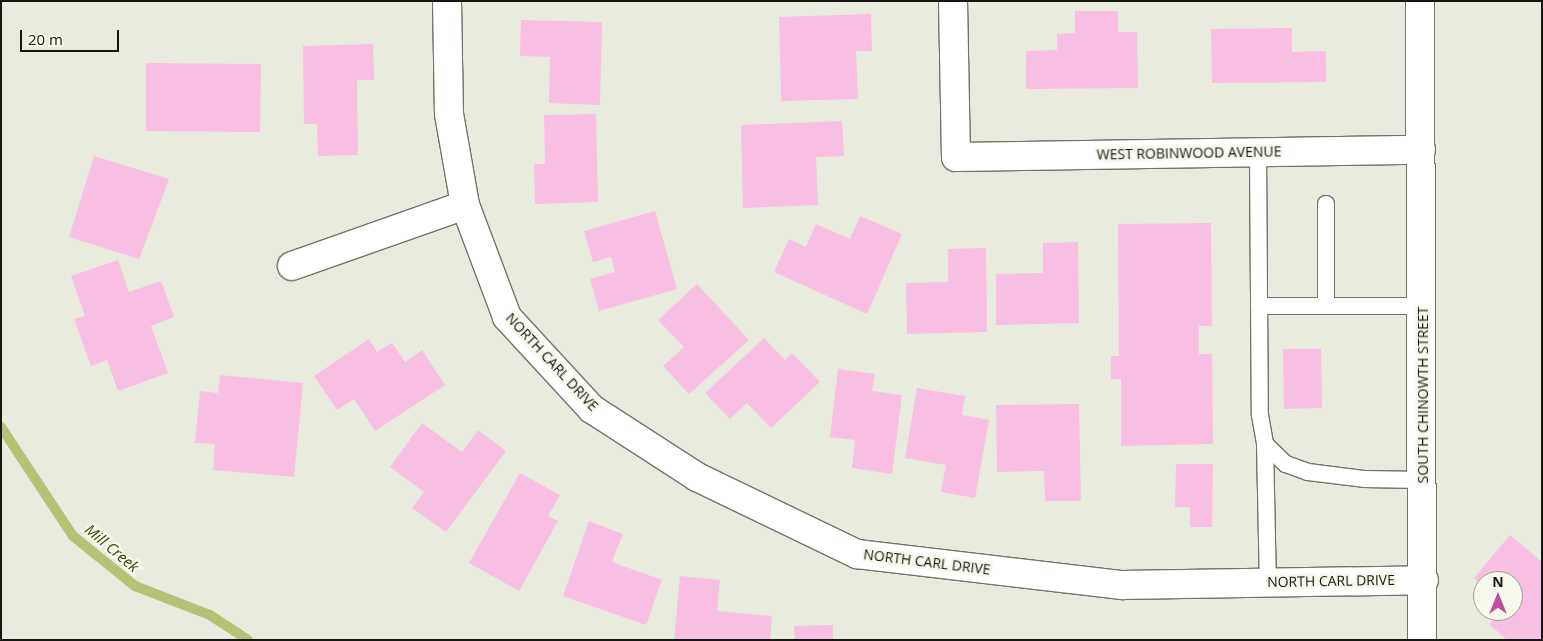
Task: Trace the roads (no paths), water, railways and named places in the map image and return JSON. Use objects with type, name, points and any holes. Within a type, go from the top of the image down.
[{"type":"street","name":"NORTH CARL DRIVE","points":[[447,1],[449,114],[465,205],[507,317],[592,409],[697,478],[857,554],[1122,585],[1424,580]]},
{"type":"street","name":"WEST ROBINWOOD AVENUE","points":[[954,1],[956,157],[1422,150]]},
{"type":"street","name":"SOUTH CHINOWTH STREET","points":[[1420,1],[1424,580],[1422,640]]},
{"type":"street","points":[[292,266],[465,205]]},
{"type":"lane","points":[[1258,152],[1260,415],[1265,444],[1268,582]]},
{"type":"lane","points":[[1326,204],[1326,306]]},
{"type":"lane","points":[[1259,306],[1422,306]]},
{"type":"lane","points":[[1265,444],[1286,464],[1308,472],[1364,479],[1423,480]]},
{"type":"waterway","name":"Mill Creek","points":[[1,427],[73,536],[135,586],[210,615],[248,640]]}]
